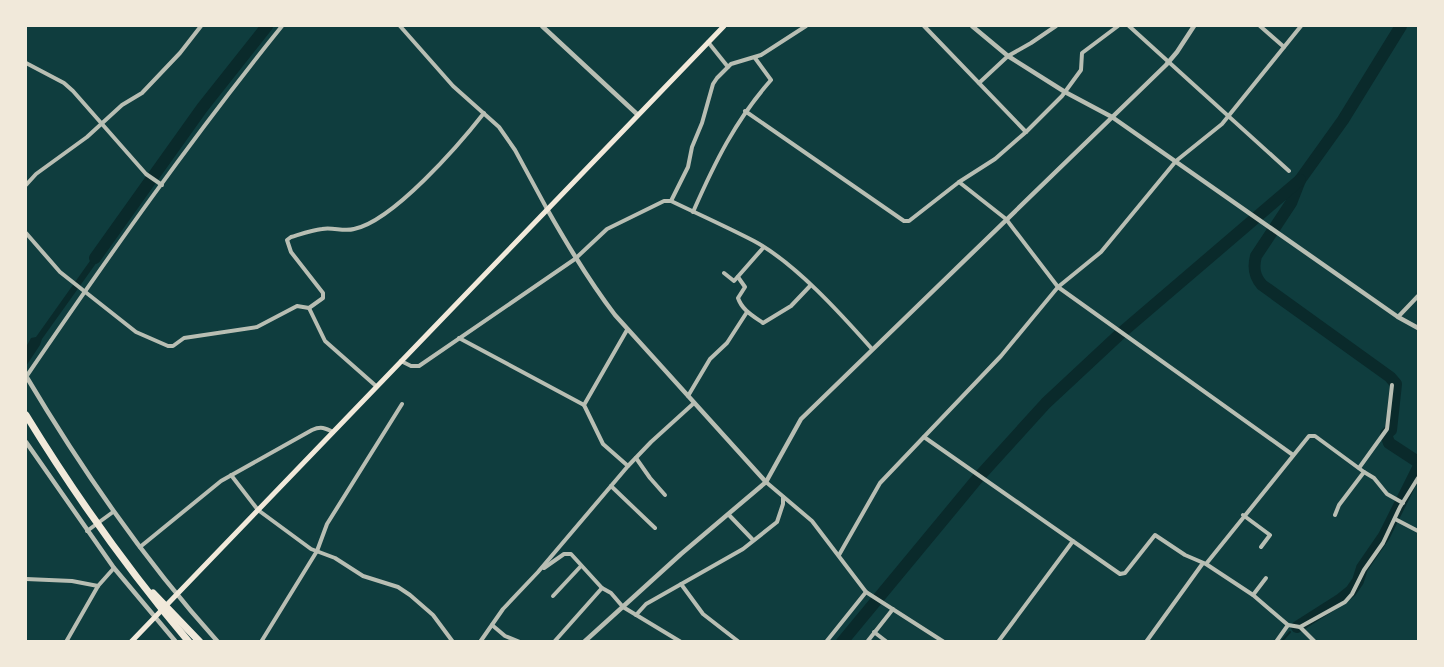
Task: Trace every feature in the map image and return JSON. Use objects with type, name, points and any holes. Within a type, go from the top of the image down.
[{"type":"highway","points":[[26,415],[83,504],[130,570],[189,642]]},
{"type":"highway","points":[[130,570],[200,642]]},
{"type":"main road","points":[[131,642],[724,26]]},
{"type":"street","points":[[26,185],[36,174],[67,152],[122,105],[142,93],[159,77],[201,26]]},
{"type":"street","points":[[218,642],[113,512],[68,446],[26,377],[84,290],[160,184],[236,82],[282,26]]},
{"type":"street","points":[[400,26],[453,86],[508,138],[575,259],[593,287],[627,330],[766,482],[812,521],[866,592],[941,641]]},
{"type":"street","points":[[542,26],[638,115]]},
{"type":"street","points":[[671,201],[688,166],[713,84],[731,64],[755,58],[806,26]]},
{"type":"street","points":[[924,26],[1026,132]]},
{"type":"street","points":[[979,83],[1008,56],[1056,26]]},
{"type":"street","points":[[745,111],[904,221],[909,221],[959,182],[995,159],[1026,132],[1065,92],[1081,70],[1082,53],[1118,26]]},
{"type":"street","points":[[1129,26],[1289,171]]},
{"type":"street","points":[[584,642],[681,554],[766,482],[801,419],[1170,61],[1194,26]]},
{"type":"street","points":[[1260,26],[1284,47]]},
{"type":"street","points":[[839,555],[880,483],[1001,356],[1058,287],[1101,252],[1176,161],[1222,124],[1301,26]]},
{"type":"street","points":[[977,27],[1008,56],[1065,92],[1112,117],[1398,316],[1419,328]]},
{"type":"street","points":[[708,42],[728,67]]},
{"type":"street","points":[[693,212],[721,153],[745,111],[771,80],[755,58]]},
{"type":"street","points":[[26,63],[64,83],[74,91],[147,175],[160,184]]},
{"type":"street","points":[[26,233],[45,257],[72,282],[136,332],[170,346],[184,338],[256,327],[297,306],[309,308],[323,298],[323,293],[291,252],[287,240],[321,229],[356,229],[376,218],[414,189],[453,152],[484,114]]},
{"type":"street","points":[[959,182],[1006,219],[1058,287],[1293,455]]},
{"type":"street","points":[[401,361],[411,366],[419,366],[575,259],[608,229],[664,201],[671,201],[763,248],[810,286],[872,349]]},
{"type":"street","points":[[724,273],[735,281],[763,248]]},
{"type":"street","points":[[738,277],[745,287],[738,298],[740,302],[747,312],[763,322],[791,306],[810,286]]},
{"type":"street","points":[[1398,316],[1419,296]]},
{"type":"street","points":[[309,308],[326,342],[376,386]]},
{"type":"street","points":[[688,397],[710,359],[727,344],[747,312]]},
{"type":"street","points":[[584,405],[627,330]]},
{"type":"street","points":[[459,338],[584,405],[603,444],[628,466]]},
{"type":"street","points":[[1359,468],[1387,429],[1392,385]]},
{"type":"street","points":[[480,642],[503,609],[538,572],[628,466],[694,403]]},
{"type":"street","points":[[261,642],[317,551],[327,524],[402,404]]},
{"type":"street","points":[[140,548],[221,481],[318,427],[333,432]]},
{"type":"street","points":[[1146,642],[1204,563],[1309,436],[1315,436],[1374,478],[1387,494],[1403,503]]},
{"type":"street","points":[[924,437],[1120,574],[1125,573],[1155,535],[1253,595],[1288,626],[1300,627],[1345,602],[1352,594],[1419,478]]},
{"type":"street","points":[[26,442],[114,568],[176,642]]},
{"type":"street","points":[[636,458],[665,495]]},
{"type":"street","points":[[1335,515],[1364,472]]},
{"type":"street","points":[[231,475],[258,510],[312,549],[335,558],[363,576],[411,595],[433,615],[453,642]]},
{"type":"street","points":[[611,486],[655,528]]},
{"type":"street","points":[[636,615],[646,604],[743,549],[777,522],[783,496]]},
{"type":"street","points":[[87,531],[113,512]]},
{"type":"street","points":[[729,515],[753,540]]},
{"type":"street","points":[[1243,515],[1270,535],[1261,547]]},
{"type":"street","points":[[1395,519],[1419,531]]},
{"type":"street","points":[[998,642],[1073,541]]},
{"type":"street","points":[[538,572],[564,554],[571,554],[623,607],[681,642]]},
{"type":"street","points":[[553,596],[581,566]]},
{"type":"street","points":[[66,642],[98,586],[114,568]]},
{"type":"street","points":[[1253,595],[1266,578]]},
{"type":"street","points":[[26,579],[72,581],[98,586]]},
{"type":"street","points":[[681,584],[703,614],[739,642]]},
{"type":"street","points":[[554,642],[602,588]]},
{"type":"street","points":[[826,642],[866,592]]},
{"type":"street","points":[[867,642],[893,609]]},
{"type":"street","points":[[492,624],[505,636],[520,642]]},
{"type":"street","points":[[1276,642],[1288,626]]},
{"type":"street","points":[[1300,627],[1315,642]]},
{"type":"street","points":[[874,632],[887,642]]},
{"type":"water","points":[[102,244],[107,248],[42,339],[26,366],[26,347],[31,338],[36,337]]},
{"type":"waterway","points":[[95,258],[202,108],[267,26]]},
{"type":"waterway","points":[[1401,26],[1343,120],[1300,180],[1291,203],[1256,256],[1254,268],[1262,285],[1390,377],[1396,384],[1391,430],[1386,434],[1389,443],[1418,462]]},
{"type":"waterway","points":[[842,642],[977,479],[1046,403],[1120,334],[1300,180]]},
{"type":"waterway","points":[[1297,627],[1351,591],[1358,581],[1362,568],[1384,536],[1418,468]]},
{"type":"waterway","points":[[1281,642],[1290,632]]}]
